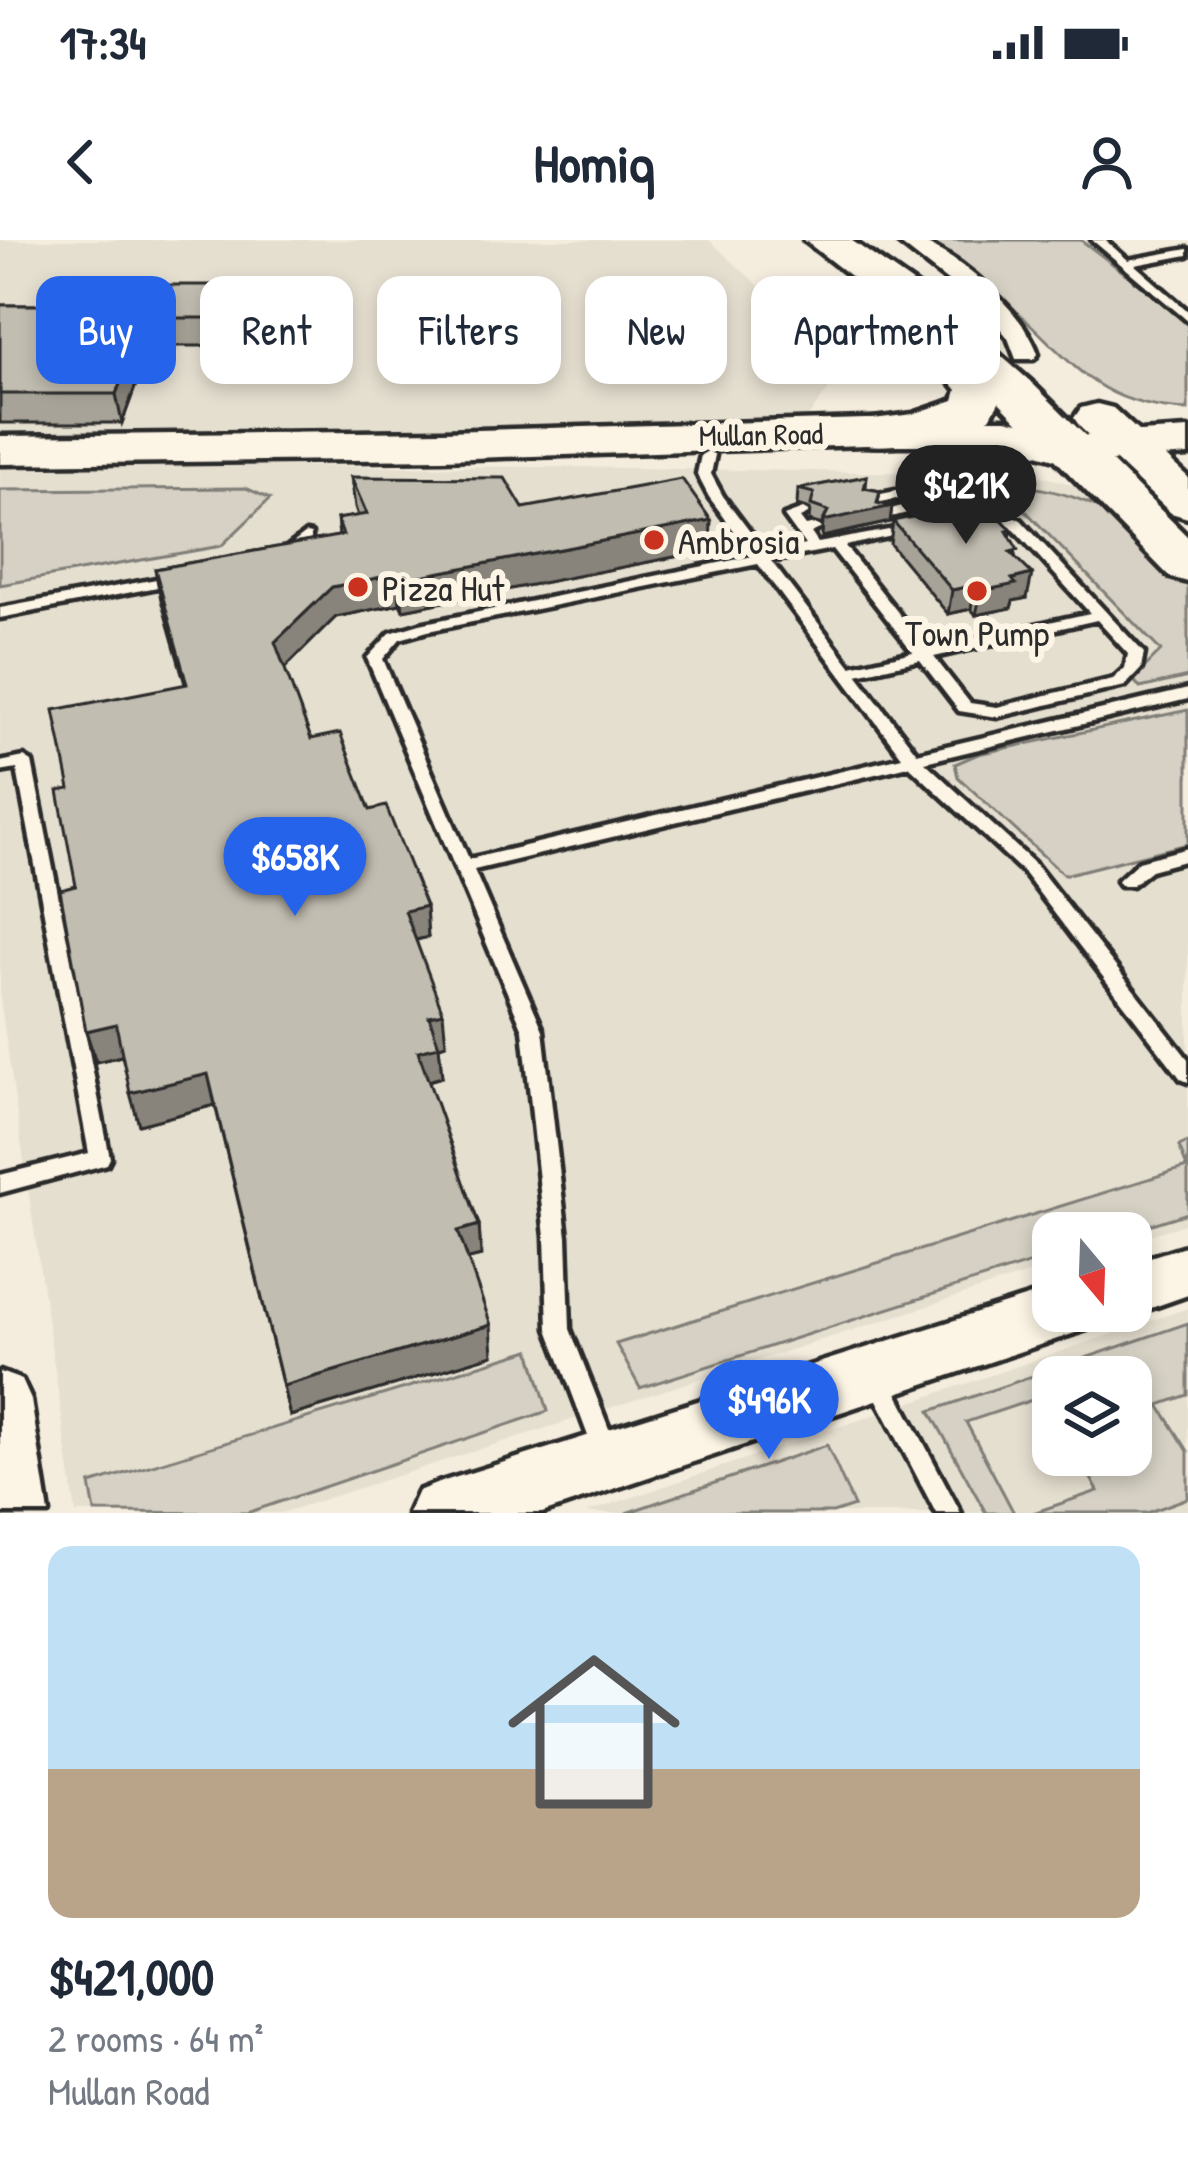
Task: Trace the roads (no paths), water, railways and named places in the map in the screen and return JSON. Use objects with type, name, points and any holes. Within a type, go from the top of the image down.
[{"type":"highway","points":[[851,247],[949,292],[1188,503]]},
{"type":"highway","points":[[851,247],[874,286],[945,349],[980,389],[974,408],[958,417],[919,428],[866,432]]},
{"type":"highway","points":[[851,247],[1076,450],[1188,566]]},
{"type":"main road","name":"Mullan Road","points":[[0,450],[1006,432],[1076,450]]},
{"type":"main road","name":"Mullan Road","points":[[443,445],[708,455],[1018,458],[1188,442]]},
{"type":"street","points":[[906,240],[1002,313],[1024,339],[1024,354]]},
{"type":"street","points":[[1152,1282],[1188,1270]]},
{"type":"street","points":[[440,1513],[1032,1322]]},
{"type":"street","points":[[0,1400],[16,1513]]},
{"type":"lane","points":[[1098,240],[1188,316]]},
{"type":"lane","points":[[1169,240],[1188,252]]},
{"type":"lane","points":[[1127,263],[1188,252]]},
{"type":"lane","points":[[708,455],[704,474],[711,488],[913,760],[1029,868],[1188,1074]]},
{"type":"lane","points":[[872,500],[896,495],[926,502],[956,519]]},
{"type":"lane","points":[[884,515],[926,502]]},
{"type":"lane","points":[[803,513],[791,516],[809,530],[814,547]]},
{"type":"lane","points":[[610,1462],[559,1329],[556,1237],[533,1030],[375,658],[395,636],[425,627],[814,547],[984,513],[1016,523],[1136,653],[1133,669],[1119,683],[1093,681],[1019,699],[998,712],[965,707],[835,543]]},
{"type":"lane","points":[[258,564],[280,560],[306,537]]},
{"type":"lane","points":[[0,613],[190,577]]},
{"type":"lane","points":[[846,672],[1051,634],[1100,615]]},
{"type":"lane","points":[[1056,690],[1081,720]]},
{"type":"lane","points":[[462,867],[1188,694]]},
{"type":"lane","points":[[0,767],[24,762],[100,1158],[0,1184]]},
{"type":"lane","points":[[1126,880],[1145,865],[1188,854]]},
{"type":"lane","points":[[876,1375],[949,1513]]},
{"type":"place","name":"Ambrosia","points":[[654,540]]},
{"type":"place","name":"Pizza Hut","points":[[358,587]]},
{"type":"place","name":"Town Pump","points":[[977,591]]}]
